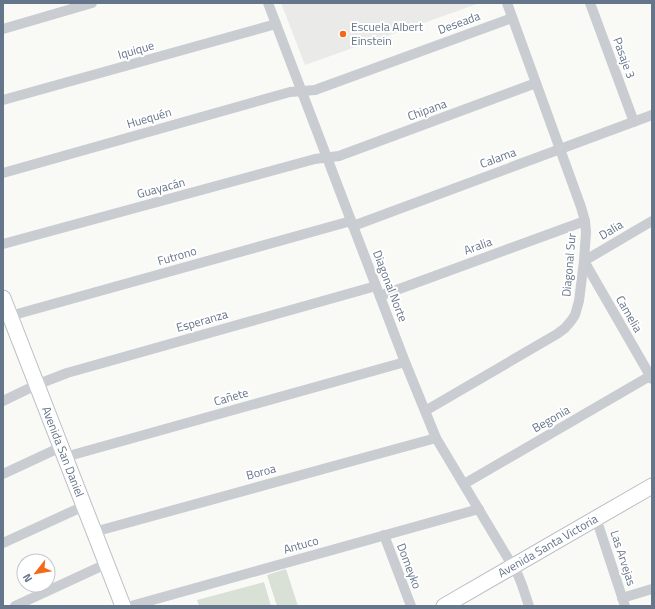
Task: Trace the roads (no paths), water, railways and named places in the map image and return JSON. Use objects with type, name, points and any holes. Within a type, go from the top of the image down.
[{"type":"street","points":[[3,29],[92,3]]},
{"type":"street","name":"Diagonal Norte","points":[[268,3],[405,362],[436,438],[518,575],[529,606]]},
{"type":"street","name":"Diagonal Sur","points":[[425,411],[557,334],[571,321],[578,308],[584,262],[586,232],[585,221],[507,3]]},
{"type":"street","name":"Pasaje 3","points":[[590,3],[634,122]]},
{"type":"street","name":"Deseada","points":[[301,91],[315,90],[512,18]]},
{"type":"street","name":"Iquique","points":[[3,100],[276,24]]},
{"type":"street","name":"Chipana","points":[[327,158],[339,156],[536,83]]},
{"type":"street","name":"Huequén","points":[[3,172],[290,92],[301,91]]},
{"type":"street","name":"Calama","points":[[352,224],[652,115]]},
{"type":"street","name":"Guayacán","points":[[3,244],[314,159],[327,158]]},
{"type":"street","name":"Aralia","points":[[380,296],[585,221]]},
{"type":"street","name":"Dalia","points":[[584,262],[652,221]]},
{"type":"street","name":"Futrono","points":[[10,316],[352,224]]},
{"type":"street","name":"Camelia","points":[[584,262],[651,377]]},
{"type":"street","name":"Esperanza","points":[[3,401],[36,385],[67,373],[376,286]]},
{"type":"street","name":"Avenida San Daniel","points":[[3,298],[123,606]]},
{"type":"street","name":"Cañete","points":[[3,474],[63,452],[405,362]]},
{"type":"street","name":"Begonia","points":[[464,484],[651,377]]},
{"type":"street","name":"Boroa","points":[[94,532],[436,438]]},
{"type":"street","name":"Avenida Santa Victoria","points":[[444,606],[652,486]]},
{"type":"street","points":[[3,543],[84,506]]},
{"type":"street","name":"Antuco","points":[[130,606],[479,509]]},
{"type":"street","name":"Las Arvejas","points":[[596,518],[623,602]]},
{"type":"street","name":"Domeyko","points":[[384,535],[411,606]]},
{"type":"street","points":[[15,606],[106,564]]},
{"type":"street","points":[[623,602],[652,589]]},
{"type":"place","name":"Escuela Albert Einstein","points":[[343,34]]}]
